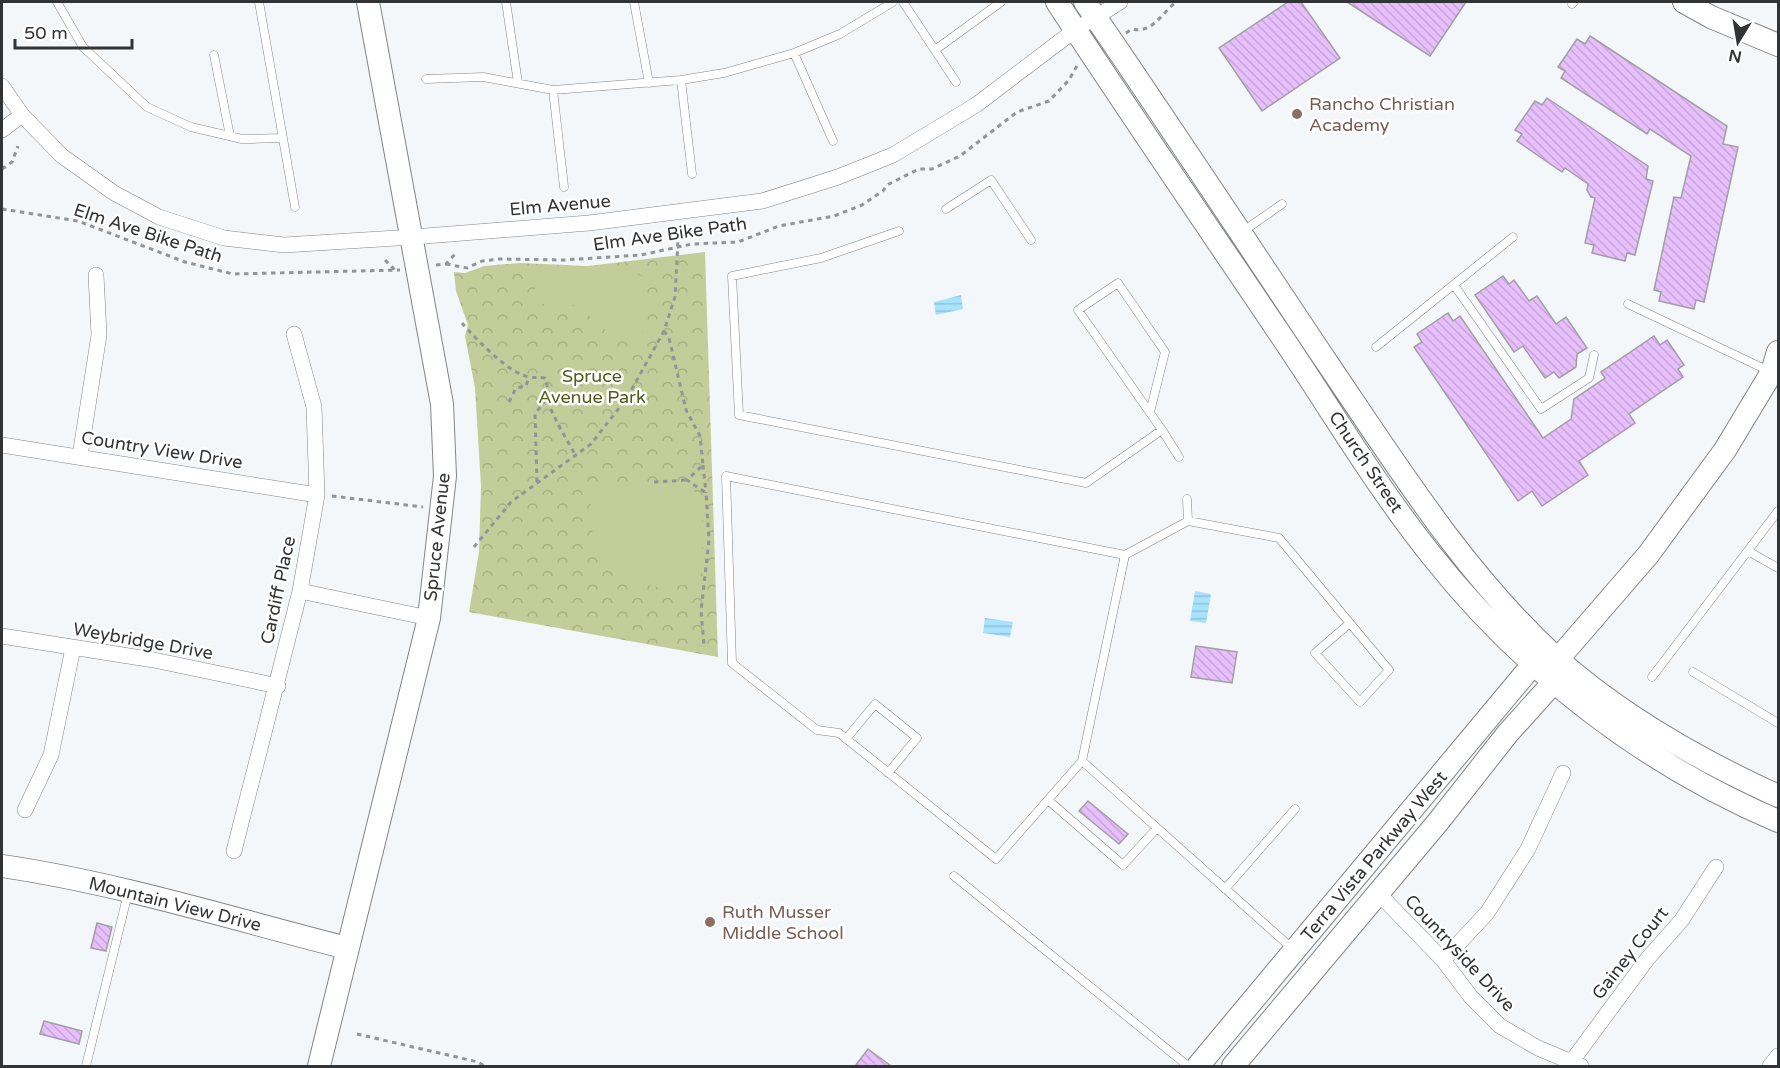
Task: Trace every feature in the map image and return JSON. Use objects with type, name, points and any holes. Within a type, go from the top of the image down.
[{"type":"street","name":"Spruce Avenue","points":[[319,1066],[429,618],[443,510],[445,466],[442,404],[368,2]]},
{"type":"street","name":"Church Street","points":[[1057,2],[1372,475],[1432,556],[1472,604],[1580,706],[1642,748],[1732,802],[1779,821]]},
{"type":"street","name":"Elm Avenue","points":[[2,86],[22,115],[62,156],[114,193],[159,217],[224,238],[284,245],[413,237],[589,223],[762,201],[838,177],[894,156],[958,116],[1075,30],[1090,9],[1120,2]]},
{"type":"street","points":[[1684,2],[1711,17],[1779,45]]},
{"type":"street","name":"Church Street","points":[[1090,9],[1451,541],[1484,582],[1558,659],[1625,710],[1678,745],[1730,774],[1779,796]]},
{"type":"street","points":[[2,130],[22,115]]},
{"type":"street","points":[[80,456],[99,335],[96,275]]},
{"type":"street","name":"Cardiff Place","points":[[234,851],[278,686],[322,495],[314,407],[294,334]]},
{"type":"street","points":[[1554,682],[1558,659],[1648,555],[1684,509],[1725,450],[1776,366]]},
{"type":"street","name":"Country View Drive","points":[[2,445],[322,495]]},
{"type":"street","points":[[300,591],[429,618]]},
{"type":"street","name":"Weybridge Drive","points":[[2,636],[154,660],[278,686]]},
{"type":"street","points":[[25,810],[51,755],[73,648]]},
{"type":"street","points":[[1534,663],[1558,659]]},
{"type":"street","name":"Terra Vista Parkway West","points":[[1198,1066],[1534,663]]},
{"type":"street","name":"Terra Vista Parkway West","points":[[1233,1066],[1508,733],[1554,682]]},
{"type":"street","points":[[1443,960],[1487,912],[1522,858],[1563,773]]},
{"type":"street","name":"Mountain View Drive","points":[[2,866],[45,872],[347,948]]},
{"type":"street","name":"Gainey Court","points":[[1576,1064],[1648,958],[1681,921],[1716,867]]},
{"type":"street","name":"Countryside Drive","points":[[1378,893],[1443,960],[1471,997],[1500,1026],[1538,1048],[1576,1064]]},
{"type":"street","points":[[1770,1066],[1779,1056]]},
{"type":"lane","points":[[57,2],[83,47],[147,107],[191,127],[242,139],[282,138]]},
{"type":"lane","points":[[259,2],[295,207]]},
{"type":"lane","points":[[506,2],[518,83]]},
{"type":"lane","points":[[634,2],[649,82]]},
{"type":"lane","points":[[426,79],[483,76],[554,90],[681,80],[724,73],[794,53],[840,33],[893,2]]},
{"type":"lane","points":[[903,2],[956,82]]},
{"type":"lane","points":[[935,50],[1001,2]]},
{"type":"lane","points":[[794,53],[833,141]]},
{"type":"lane","points":[[214,55],[230,136]]},
{"type":"lane","points":[[681,80],[692,174]]},
{"type":"lane","points":[[554,90],[564,187]]},
{"type":"lane","points":[[946,209],[991,180],[1031,240]]},
{"type":"lane","points":[[1240,232],[1282,204]]},
{"type":"lane","points":[[899,231],[821,258],[732,276],[739,415],[1086,483],[1162,430]]},
{"type":"lane","points":[[1376,347],[1513,237]]},
{"type":"lane","points":[[1150,412],[1165,352],[1118,283],[1078,310],[1179,457]]},
{"type":"lane","points":[[1454,285],[1541,409],[1589,378],[1594,355]]},
{"type":"lane","points":[[1628,304],[1776,366]]},
{"type":"lane","points":[[1125,555],[1082,761],[996,859],[839,733],[817,730],[732,663],[726,476],[1125,555],[1188,521],[1279,538],[1350,623],[1389,670],[1360,702],[1315,653],[1350,623]]},
{"type":"lane","points":[[1187,499],[1188,521]]},
{"type":"lane","points":[[1652,677],[1779,510]]},
{"type":"lane","points":[[1748,551],[1779,568]]},
{"type":"lane","points":[[1693,672],[1779,723]]},
{"type":"lane","points":[[846,739],[875,704],[917,738],[888,773]]},
{"type":"lane","points":[[1082,761],[1295,951]]},
{"type":"lane","points":[[1048,800],[1123,865],[1157,828]]},
{"type":"lane","points":[[1225,889],[1294,809]]},
{"type":"lane","points":[[954,876],[1188,1066]]},
{"type":"lane","points":[[86,1066],[128,892]]},
{"type":"path","points":[[1132,29],[1143,32],[1149,29],[1176,2]]},
{"type":"path","name":"Elm Ave Bike Path","points":[[456,253],[446,264],[467,268],[482,261],[499,259],[607,258],[678,249],[692,244],[738,242],[778,226],[834,216],[862,205],[884,191],[887,185],[919,169],[933,169],[960,156],[1017,112],[1049,101],[1069,80],[1077,65]]},
{"type":"path","points":[[2,169],[12,162],[18,146]]},
{"type":"path","name":"Elm Ave Bike Path","points":[[2,209],[78,222],[185,262],[233,274],[394,270],[385,260]]},
{"type":"path","points":[[474,547],[511,502],[591,444],[627,398],[664,331],[675,297],[678,240]]},
{"type":"path","points":[[462,323],[481,346],[529,377],[544,378],[548,384],[547,398],[554,417],[576,456]]},
{"type":"path","points":[[664,331],[669,338],[686,410],[700,436],[709,540],[701,611],[704,646]]},
{"type":"path","points":[[509,402],[516,388],[526,386],[529,377]]},
{"type":"path","points":[[537,483],[535,414],[547,398]]},
{"type":"path","points":[[687,480],[703,465]]},
{"type":"path","points":[[654,482],[687,480],[705,493]]},
{"type":"path","points":[[322,495],[443,510]]},
{"type":"path","points":[[357,1034],[478,1062],[484,1066]]},
{"type":"green space","name":"Spruce Avenue Park","points":[[705,252],[718,657],[469,612],[479,552],[481,486],[475,388],[465,336],[468,325],[456,291],[454,272],[465,273],[484,266],[520,263],[588,266]]},
{"type":"green space","points":[[626,268],[643,277],[648,322],[641,335],[615,338],[576,305],[547,305],[533,296],[537,280],[544,274]]},
{"type":"green space","points":[[673,484],[683,485],[695,492],[700,502],[701,579],[674,587],[648,585],[636,581],[615,568],[599,548],[591,525],[592,490],[666,488]]},
{"type":"water","points":[[961,295],[963,309],[936,315],[934,302]]},
{"type":"water","points":[[1195,591],[1211,594],[1206,623],[1190,621]]},
{"type":"water","points":[[985,618],[1013,622],[1010,637],[983,633]]},
{"type":"building","points":[[1288,2],[1301,2],[1340,58],[1262,111],[1219,48]]},
{"type":"building","points":[[1347,2],[1466,2],[1430,56]]},
{"type":"building","points":[[1590,36],[1727,126],[1723,144],[1738,147],[1704,302],[1696,300],[1694,309],[1659,301],[1661,292],[1654,290],[1674,197],[1681,198],[1691,156],[1650,129],[1647,134],[1561,78],[1565,71],[1558,67],[1577,39],[1585,44]]},
{"type":"building","points":[[1547,98],[1648,166],[1646,179],[1653,181],[1635,255],[1627,253],[1625,261],[1592,253],[1594,245],[1585,243],[1595,198],[1591,197],[1587,190],[1588,184],[1565,168],[1562,172],[1517,141],[1522,134],[1515,130],[1535,101],[1542,105]]},
{"type":"building","points":[[1503,276],[1509,284],[1514,280],[1529,301],[1537,296],[1556,324],[1566,317],[1587,348],[1577,354],[1576,367],[1559,378],[1554,372],[1545,378],[1523,346],[1514,352],[1475,295]]},
{"type":"building","points":[[1448,313],[1453,321],[1460,316],[1543,438],[1571,419],[1574,399],[1605,378],[1601,372],[1654,336],[1660,345],[1667,340],[1684,365],[1678,369],[1683,377],[1629,414],[1635,423],[1579,461],[1588,475],[1542,506],[1532,491],[1518,501],[1414,347],[1422,342],[1417,334]]},
{"type":"building","points":[[1196,646],[1237,652],[1232,683],[1191,677]]},
{"type":"building","points":[[1088,801],[1128,834],[1119,844],[1079,811]]},
{"type":"building","points":[[97,923],[112,927],[106,951],[91,948]]},
{"type":"building","points":[[44,1021],[82,1031],[79,1044],[40,1034]]},
{"type":"building","points":[[868,1049],[891,1066],[855,1066]]},
{"type":"place","name":"Rancho Christian Academy","points":[[1297,114]]},
{"type":"place","name":"Ruth Musser Middle School","points":[[710,922]]}]
